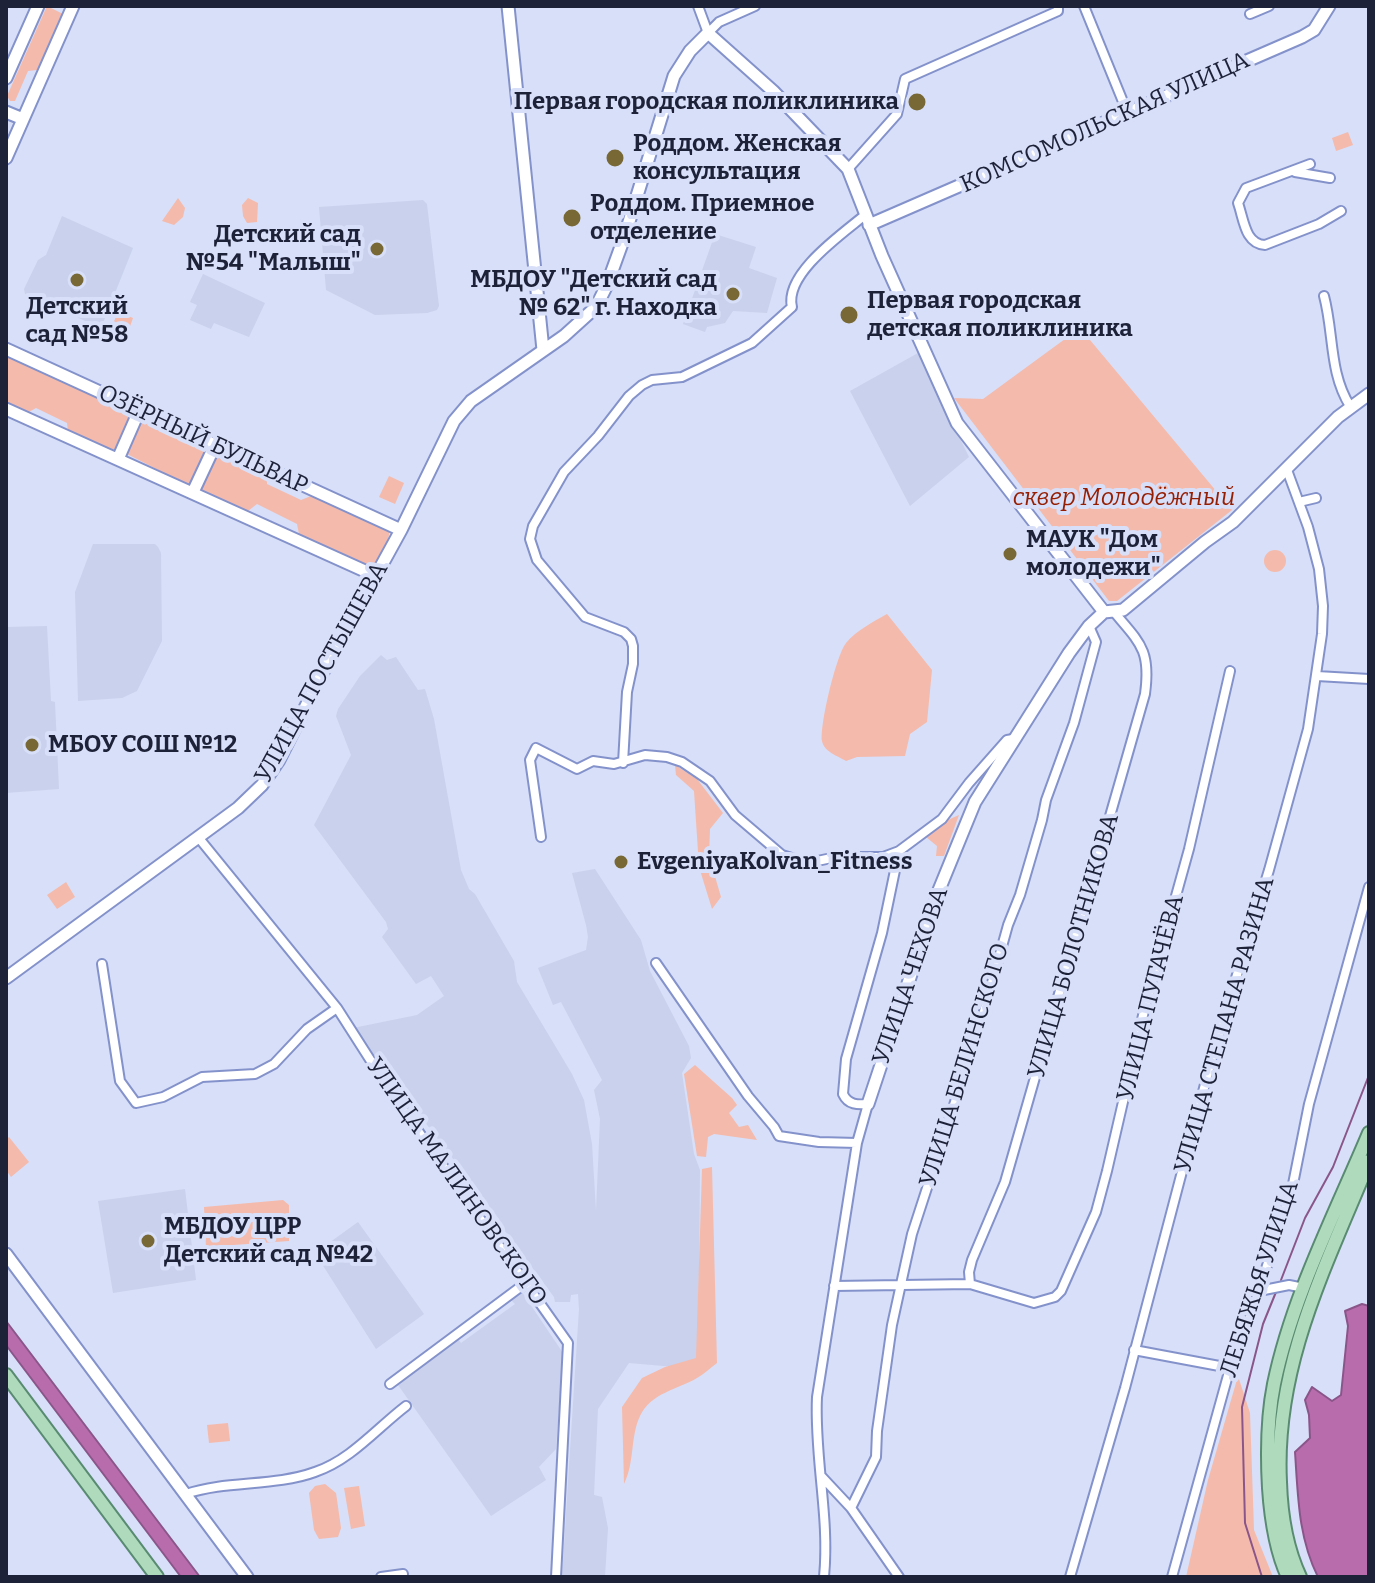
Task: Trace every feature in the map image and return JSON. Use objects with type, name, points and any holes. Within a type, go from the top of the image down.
[{"type":"main road","points":[[1288,1577],[1273,1528],[1268,1478],[1268,1430],[1280,1363],[1305,1288],[1369,1133]]},
{"type":"main road","points":[[1300,1577],[1289,1547],[1281,1501],[1279,1431],[1285,1387],[1305,1318],[1369,1161]]},
{"type":"main road","points":[[6,1375],[155,1577]]},
{"type":"street","points":[[6,78],[38,6]]},
{"type":"street","points":[[6,158],[73,6]]},
{"type":"street","points":[[508,6],[543,350]]},
{"type":"street","points":[[698,6],[708,33],[773,91],[848,169],[867,220],[957,423],[1109,612]]},
{"type":"street","points":[[708,33],[719,22],[755,6]]},
{"type":"street","points":[[848,169],[897,114],[905,79],[1058,11],[1058,6]]},
{"type":"street","points":[[1084,6],[1128,114]]},
{"type":"street","points":[[1250,14],[1269,6]]},
{"type":"street","name":"КОМСОМОЛЬСКАЯ УЛИЦА","points":[[867,220],[1128,114],[1302,37],[1314,30],[1329,6]]},
{"type":"street","name":"УЛИЦА ПОСТЫШЕВА","points":[[6,978],[238,808],[271,774],[462,410],[495,382],[579,325],[601,297],[624,238],[674,76],[690,51],[708,33]]},
{"type":"street","points":[[6,112],[23,119]]},
{"type":"street","points":[[1310,164],[1246,188],[1238,203],[1251,240],[1265,245],[1319,224],[1341,211]]},
{"type":"street","points":[[1290,172],[1330,178]]},
{"type":"street","points":[[623,763],[627,692],[633,664],[631,639],[624,632],[585,617],[537,560],[530,539],[533,526],[564,472],[598,436],[629,396],[652,380],[682,377],[752,343],[767,332],[792,307],[790,297],[794,287],[817,254],[867,220]]},
{"type":"street","points":[[1324,296],[1337,375],[1350,406]]},
{"type":"street","name":"ОЗЁРНЫЙ БУЛЬВАР","points":[[6,349],[401,530]]},
{"type":"street","name":"УЛИЦА ЧЕХОВА","points":[[899,851],[882,933],[846,1059],[843,1094],[850,1103],[868,1104],[952,858],[975,802],[1089,626],[1109,612],[1123,610],[1233,522],[1350,406],[1369,394]]},
{"type":"street","points":[[6,409],[376,576]]},
{"type":"street","points":[[118,459],[139,411]]},
{"type":"street","points":[[193,492],[215,445]]},
{"type":"street","name":"УЛИЦА СТЕПАНА РАЗИНА","points":[[1070,1577],[1167,1234],[1214,1050],[1308,729],[1322,620],[1319,569],[1287,470]]},
{"type":"street","points":[[1299,502],[1316,498]]},
{"type":"street","name":"УЛИЦА БОЛОТНИКОВА","points":[[970,1284],[972,1260],[1012,1160],[1145,694],[1147,668],[1140,638],[1109,612]]},
{"type":"street","name":"УЛИЦА БЕЛИНСКОГО","points":[[851,1508],[876,1457],[883,1387],[912,1234],[973,1051],[1046,800],[1074,723],[1096,642],[1089,626]]},
{"type":"street","name":"УЛИЦА ПУГАЧЁВА","points":[[970,1284],[1034,1303],[1055,1297],[1061,1291],[1096,1212],[1144,1011],[1189,849],[1230,671]]},
{"type":"street","points":[[1317,676],[1369,679]]},
{"type":"street","points":[[541,837],[530,760],[533,750],[540,748],[577,769],[593,761],[623,763],[645,755],[667,757],[682,762],[710,781],[735,815],[782,855],[808,863],[836,857],[883,857],[899,851],[942,819],[984,765],[1007,740],[1013,739]]},
{"type":"street","name":"УЛИЦА МАЛИНОВСКОГО","points":[[198,837],[337,1008],[392,1094],[566,1338],[569,1350],[556,1577]]},
{"type":"street","name":"ЛЕБЯЖЬЯ УЛИЦА","points":[[1172,1577],[1230,1368],[1292,1189],[1309,1104],[1369,887]]},
{"type":"street","points":[[656,963],[779,1136],[819,1142],[857,1143]]},
{"type":"street","points":[[102,964],[120,1081],[136,1103],[163,1097],[202,1077],[255,1074],[274,1064],[307,1029],[337,1008]]},
{"type":"street","points":[[824,1577],[822,1477],[815,1422],[817,1397],[857,1143],[868,1104]]},
{"type":"street","points":[[6,1254],[247,1577]]},
{"type":"street","points":[[390,1384],[527,1282]]},
{"type":"street","points":[[834,1286],[970,1284]]},
{"type":"street","points":[[1259,1291],[1289,1285],[1305,1288]]},
{"type":"street","points":[[1134,1350],[1230,1368]]},
{"type":"street","points":[[186,1494],[212,1487],[313,1473],[340,1460],[406,1406]]},
{"type":"street","points":[[822,1477],[851,1508],[899,1577]]},
{"type":"street","points":[[381,1577],[403,1574]]},
{"type":"shaded area","name":"Детский сад №54 \"Малыш\"","points":[[423,200],[427,204],[437,310],[375,315],[326,290],[319,207]]},
{"type":"shaded area","points":[[62,216],[133,248],[101,328],[25,294],[24,289],[38,260],[46,255]]},
{"type":"shaded area","name":"МБДОУ \"Детский сад № 62\" г. Находка","points":[[715,234],[756,247],[749,268],[777,278],[767,313],[733,311],[725,323],[707,327],[705,332],[683,324]]},
{"type":"shaded area","points":[[203,274],[265,303],[249,337],[214,323],[211,329],[190,320],[197,305],[190,302]]},
{"type":"shaded area","points":[[918,353],[969,457],[910,506],[850,391]]},
{"type":"shaded area","points":[[93,544],[155,544],[158,547],[161,553],[162,641],[137,691],[122,698],[78,701],[75,592]]},
{"type":"shaded area","name":"МБОУ СОШ №12","points":[[47,626],[59,789],[6,793],[6,627]]},
{"type":"shaded area","points":[[381,655],[387,660],[396,657],[418,690],[425,689],[434,719],[461,870],[469,889],[475,894],[514,961],[517,982],[572,1074],[584,1100],[592,1144],[596,1211],[600,1119],[594,1090],[602,1080],[561,1002],[553,1005],[538,968],[586,950],[586,925],[572,873],[595,869],[641,940],[650,971],[689,1046],[691,1058],[682,1073],[694,1154],[700,1170],[698,1369],[629,1363],[598,1409],[594,1495],[602,1497],[608,1528],[605,1577],[562,1577],[578,1294],[571,1295],[570,1302],[555,1302],[499,1219],[353,1028],[417,1015],[444,996],[431,976],[416,984],[382,937],[388,929],[386,922],[314,825],[351,755],[336,716],[338,709],[360,676]]},
{"type":"shaded area","name":"МБДОУ ЦРР Детский сад №42","points":[[185,1189],[196,1280],[113,1293],[98,1201]]},
{"type":"shaded area","points":[[358,1222],[424,1314],[376,1349],[315,1253]]},
{"type":"shaded area","points":[[522,1292],[565,1356],[556,1449],[539,1467],[546,1480],[491,1516],[398,1385],[458,1339],[461,1343],[515,1304],[511,1300]]},
{"type":"shaded area","points":[[1362,1304],[1369,1306],[1369,1577],[1318,1577],[1303,1531],[1295,1452],[1310,1438],[1305,1400],[1312,1387],[1332,1401],[1341,1395],[1348,1326],[1345,1311]]},
{"type":"shaded area","points":[[6,1321],[200,1577],[181,1577],[6,1345]]},
{"type":"green space","points":[[47,6],[63,14],[37,70],[28,71],[15,101],[10,101],[7,96]]},
{"type":"green space","points":[[1348,132],[1353,145],[1336,151],[1332,138]]},
{"type":"green space","points":[[178,198],[185,208],[183,217],[174,225],[162,221]]},
{"type":"green space","points":[[248,198],[258,203],[257,222],[247,223],[243,216],[242,205]]},
{"type":"green space","points":[[118,312],[133,318],[128,332],[112,326]]},
{"type":"green space","name":"сквер Молодёжный","points":[[1080,328],[1232,510],[1117,601],[1109,601],[954,398],[983,399]]},
{"type":"green space","points":[[6,354],[134,413],[118,452],[68,431],[67,423],[36,408],[27,413],[6,403]]},
{"type":"green space","points":[[147,419],[205,445],[208,450],[194,483],[186,484],[127,454],[140,423]]},
{"type":"green space","points":[[217,453],[267,472],[267,484],[301,500],[316,494],[389,529],[381,555],[371,567],[299,534],[297,524],[257,504],[248,511],[198,488]]},
{"type":"green space","points":[[389,476],[404,483],[395,504],[379,497]]},
{"type":"green space","points":[[1275,550],[1283,553],[1286,561],[1283,569],[1275,572],[1267,569],[1264,561],[1267,553]]},
{"type":"green space","points":[[887,614],[932,670],[927,722],[910,734],[905,756],[857,757],[846,761],[828,751],[822,741],[833,675],[846,643],[860,630]]},
{"type":"green space","points":[[675,765],[697,779],[723,813],[710,829],[709,856],[721,897],[712,909],[699,867],[694,791],[676,775]]},
{"type":"green space","points":[[959,815],[944,856],[936,856],[937,846],[926,837],[941,823]]},
{"type":"green space","points":[[66,882],[75,897],[57,909],[47,895]]},
{"type":"green space","points":[[695,1065],[732,1098],[737,1105],[729,1113],[739,1127],[748,1125],[757,1140],[714,1134],[708,1137],[706,1157],[697,1156],[684,1074]]},
{"type":"green space","points":[[9,1137],[29,1162],[11,1177],[6,1170],[6,1140]]},
{"type":"green space","points":[[712,1167],[717,1363],[697,1378],[657,1397],[645,1408],[637,1424],[624,1484],[622,1407],[642,1378],[696,1358],[702,1169]]},
{"type":"green space","points":[[283,1200],[289,1205],[289,1241],[206,1247],[204,1207]]},
{"type":"green space","points":[[1238,1376],[1250,1413],[1254,1530],[1273,1577],[1186,1577],[1208,1480]]},
{"type":"green space","points":[[228,1423],[230,1441],[209,1443],[207,1425]]},
{"type":"green space","points":[[325,1484],[336,1493],[341,1528],[338,1537],[319,1539],[314,1530],[309,1493],[315,1486]]},
{"type":"green space","points":[[359,1486],[365,1526],[351,1529],[344,1488]]},
{"type":"waterway","points":[[1281,1280],[1305,1218],[1333,1167],[1369,1075]]},
{"type":"waterway","points":[[1262,1577],[1245,1523],[1242,1407],[1263,1324],[1276,1292]]},
{"type":"place","name":"Первая городская поликлиника","points":[[917,102]]},
{"type":"place","name":"Роддом. Женская консультация","points":[[615,158]]},
{"type":"place","name":"Роддом. Приемное отделение","points":[[572,218]]},
{"type":"place","name":"Детский сад №54 \"Малыш\"","points":[[377,249]]},
{"type":"place","name":"Детский сад №58","points":[[77,280]]},
{"type":"place","name":"МБДОУ \"Детский сад № 62\" г. Находка","points":[[733,294]]},
{"type":"place","name":"Первая городская детская поликлиника","points":[[849,315]]},
{"type":"place","name":"МАУК \"Дом молодежи\"","points":[[1010,554]]},
{"type":"place","name":"МБОУ СОШ №12","points":[[32,745]]},
{"type":"place","name":"EvgeniyaKolvan_Fitness","points":[[621,862]]},
{"type":"place","name":"МБДОУ ЦРР Детский сад №42","points":[[148,1241]]}]
